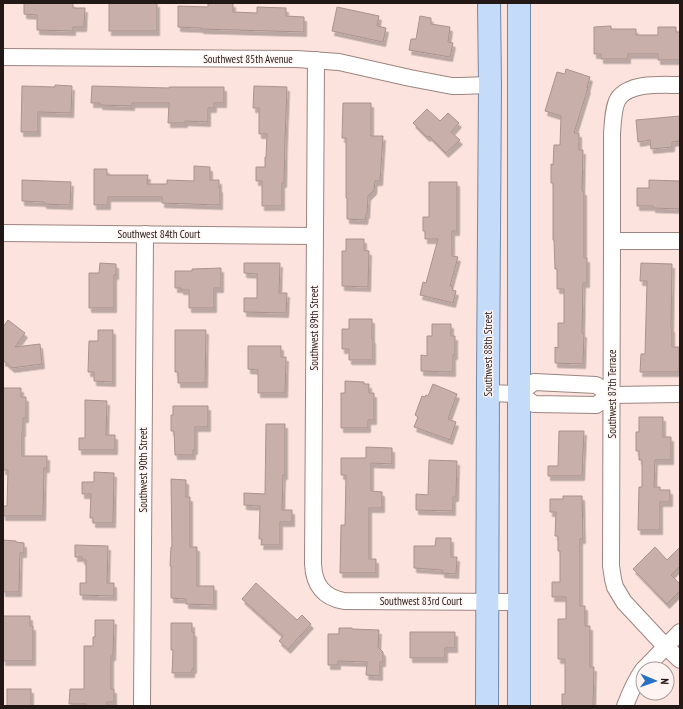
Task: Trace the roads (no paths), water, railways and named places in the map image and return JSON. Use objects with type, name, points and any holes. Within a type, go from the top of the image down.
[{"type":"main road","name":"Southwest 88th Street","points":[[488,706],[489,3]]},
{"type":"main road","points":[[519,3],[519,706]]},
{"type":"street","name":"Southwest 85th Avenue","points":[[3,58],[316,60],[350,64],[452,86],[490,85]]},
{"type":"street","name":"Southwest 89th Street","points":[[316,60],[313,572],[315,580],[324,592]]},
{"type":"street","name":"Southwest 87th Terrace","points":[[680,85],[639,87],[623,95],[618,100],[615,108],[612,133],[611,395],[611,559],[615,587],[624,602],[680,660]]},
{"type":"street","name":"Southwest 84th Court","points":[[3,233],[314,236]]},
{"type":"street","name":"Southwest 90th Street","points":[[142,706],[145,234]]},
{"type":"street","points":[[612,241],[680,241]]},
{"type":"street","points":[[519,394],[534,382],[596,385],[611,395]]},
{"type":"street","points":[[488,394],[519,394],[534,404],[596,405],[611,395],[680,394]]},
{"type":"street","name":"Southwest 83rd Court","points":[[324,592],[333,598],[344,600],[519,602]]},
{"type":"street","points":[[651,661],[680,632]]},
{"type":"street","points":[[625,706],[635,682]]}]
